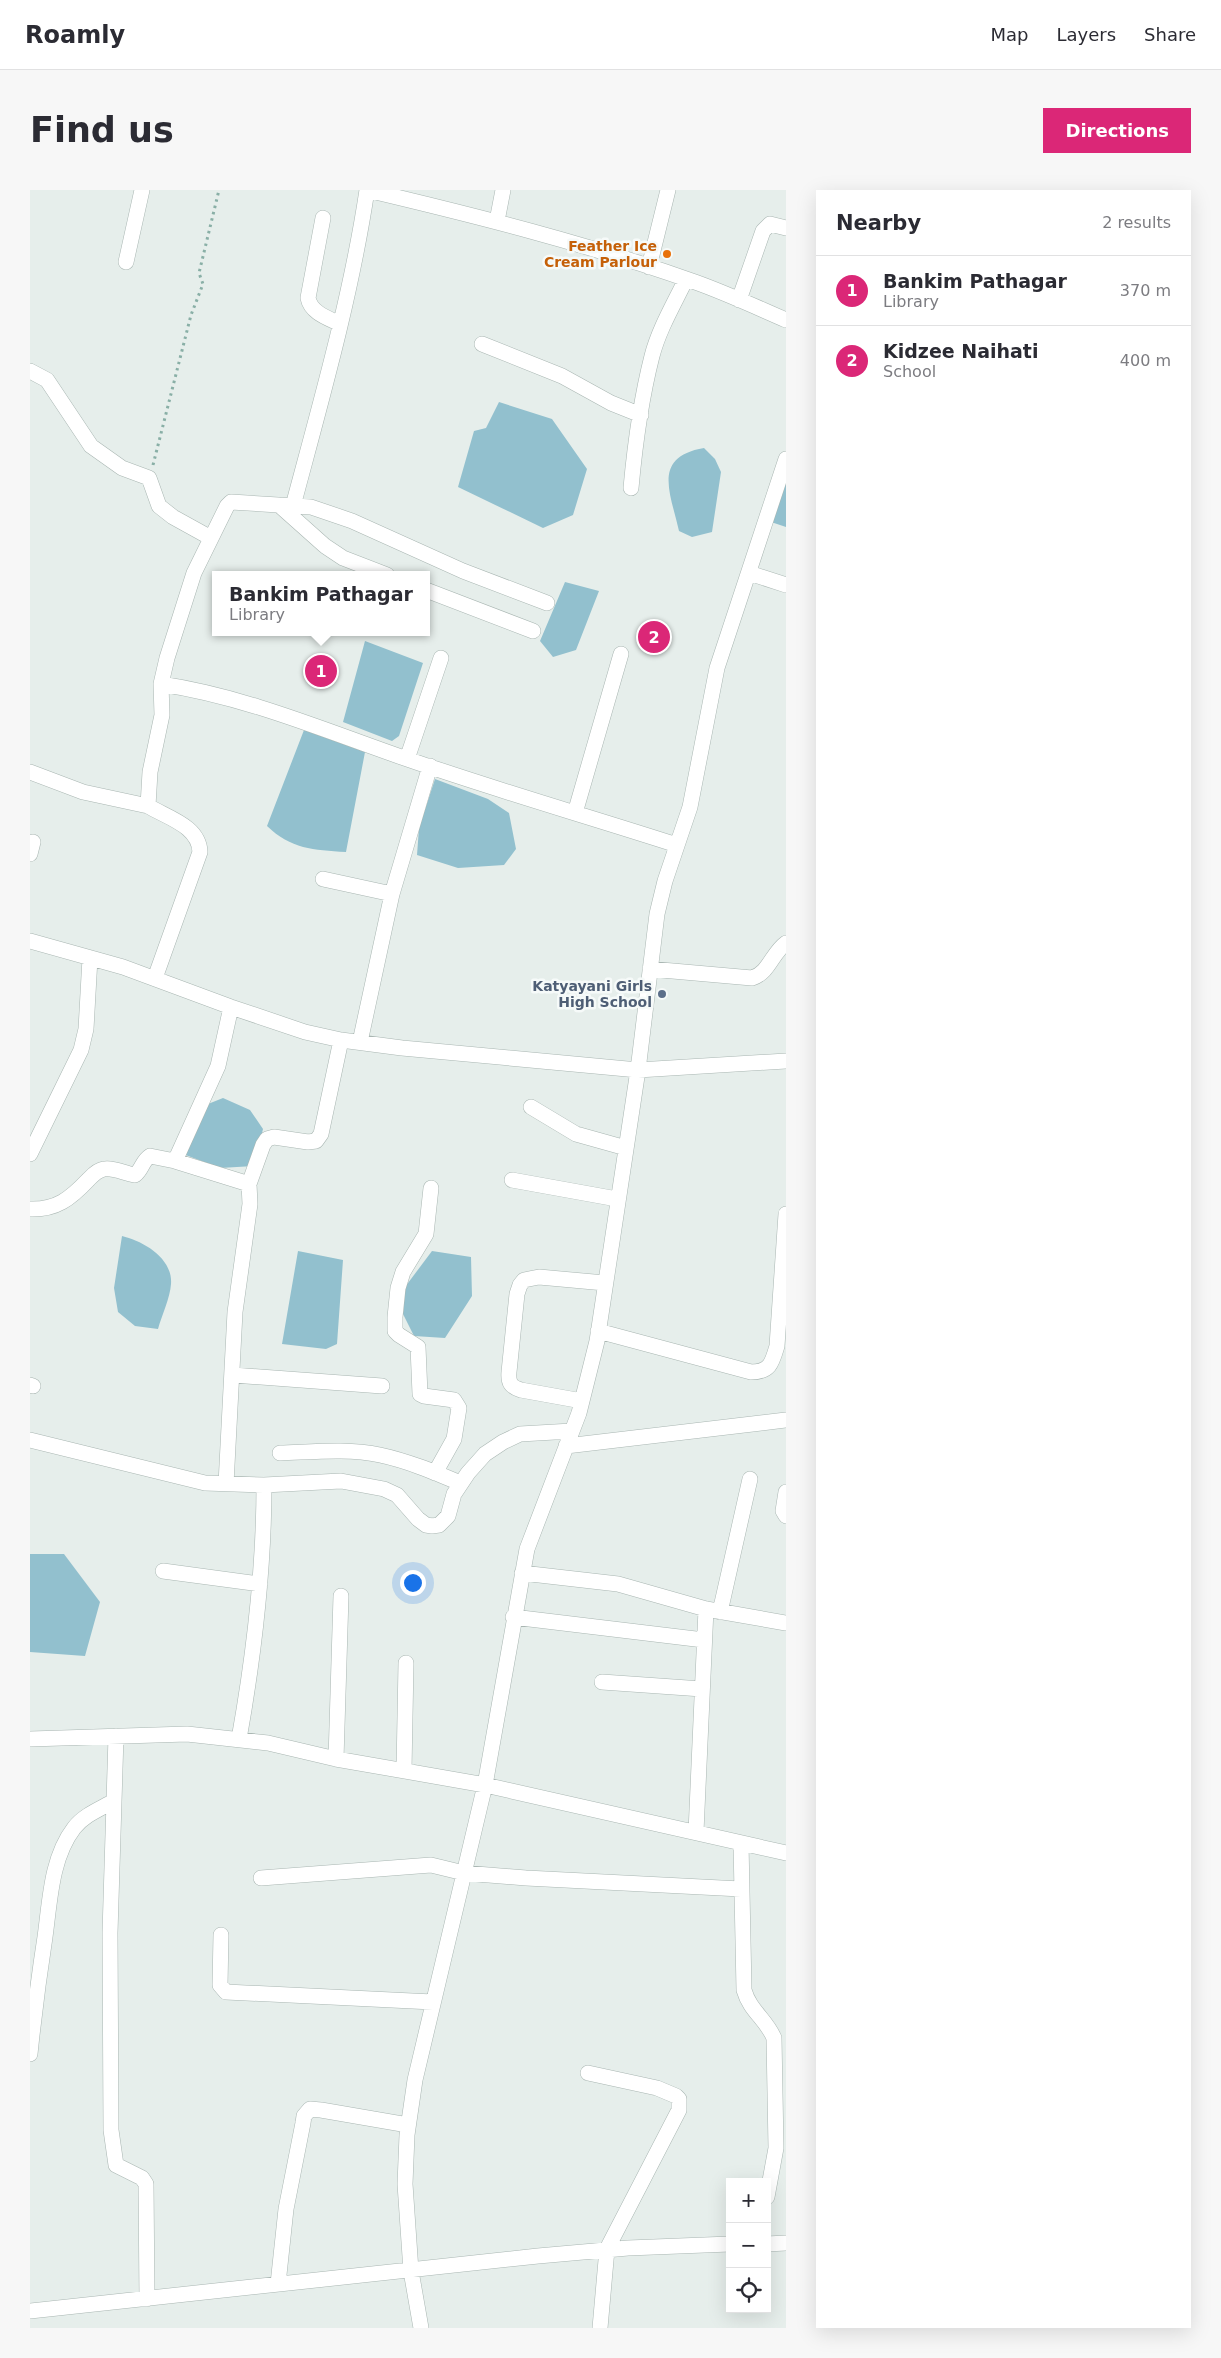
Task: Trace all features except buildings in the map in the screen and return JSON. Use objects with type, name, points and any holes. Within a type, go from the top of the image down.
[{"type":"street","points":[[126,262],[142,190]]},
{"type":"street","points":[[286,505],[329,376],[356,256],[367,190],[497,221],[649,267],[686,279],[786,320]]},
{"type":"street","points":[[497,221],[503,190]]},
{"type":"street","points":[[649,267],[668,190]]},
{"type":"street","points":[[323,218],[308,298],[314,311],[340,324]]},
{"type":"street","points":[[739,300],[763,231],[770,224],[786,228]]},
{"type":"street","points":[[631,488],[641,415],[653,355],[664,324],[686,279]]},
{"type":"street","points":[[482,344],[562,376],[611,403],[641,415]]},
{"type":"street","points":[[30,371],[47,380],[91,446],[122,468],[149,478],[159,506],[173,517],[211,538]]},
{"type":"street","points":[[421,2328],[411,2271],[405,2184],[408,2125],[415,2080],[485,1785],[526,1549],[582,1401],[598,1331],[638,1070],[657,914],[697,780],[706,720],[717,668],[786,459]]},
{"type":"street","points":[[148,806],[150,772],[162,715],[161,684],[167,658],[194,574],[227,506],[231,502],[311,507],[352,521],[463,572],[547,603]]},
{"type":"street","points":[[286,505],[325,546],[343,558],[377,571]]},
{"type":"street","points":[[749,573],[786,585]]},
{"type":"street","points":[[430,592],[533,631]]},
{"type":"street","points":[[576,812],[621,654]]},
{"type":"street","points":[[406,759],[442,658]]},
{"type":"street","points":[[161,684],[214,695],[300,720],[406,759],[530,800],[576,812],[677,845]]},
{"type":"street","points":[[360,1042],[392,894],[430,766]]},
{"type":"street","points":[[30,772],[83,792],[148,806],[192,831],[199,841],[200,852],[196,867],[155,978]]},
{"type":"street","points":[[323,880],[392,894]]},
{"type":"street","points":[[30,941],[155,978],[231,1008],[305,1032],[342,1040],[638,1070],[786,1061]]},
{"type":"street","points":[[650,969],[752,978],[763,974],[777,950],[786,942]]},
{"type":"street","points":[[30,1154],[81,1050],[86,1029],[90,958]]},
{"type":"street","points":[[175,1161],[215,1074],[231,1008]]},
{"type":"street","points":[[226,1484],[235,1312],[250,1204],[249,1184],[263,1145],[267,1140],[274,1137],[308,1142],[316,1141],[321,1134],[342,1040]]},
{"type":"street","points":[[530,1107],[576,1134],[626,1148]]},
{"type":"street","points":[[30,1209],[44,1210],[63,1203],[71,1198],[96,1172],[104,1169],[135,1175],[150,1156],[175,1161],[249,1184]]},
{"type":"street","points":[[512,1180],[617,1199]]},
{"type":"street","points":[[431,1188],[426,1234],[403,1272],[398,1288],[395,1317],[396,1331],[399,1335],[418,1347],[420,1394],[454,1400],[459,1408],[454,1439],[435,1473]]},
{"type":"street","points":[[598,1331],[751,1372],[768,1369],[772,1364],[777,1346],[786,1214]]},
{"type":"street","points":[[582,1401],[521,1390],[513,1388],[510,1384],[510,1362],[518,1294],[520,1285],[531,1278],[606,1283]]},
{"type":"street","points":[[233,1375],[382,1386]]},
{"type":"street","points":[[566,1446],[786,1420]]},
{"type":"street","points":[[30,1440],[206,1483],[264,1485],[341,1481],[384,1489],[397,1495],[418,1519],[426,1525],[432,1526],[443,1522],[448,1516],[460,1483],[486,1454],[520,1434],[572,1431]]},
{"type":"street","points":[[280,1454],[328,1451],[378,1454],[460,1483]]},
{"type":"street","points":[[696,1832],[704,1640],[750,1480]]},
{"type":"street","points":[[239,1739],[251,1666],[264,1546],[264,1485]]},
{"type":"street","points":[[786,1492],[782,1510],[786,1516]]},
{"type":"street","points":[[163,1571],[260,1584]]},
{"type":"street","points":[[522,1573],[618,1584],[713,1610],[786,1623]]},
{"type":"street","points":[[336,1759],[341,1596]]},
{"type":"street","points":[[513,1616],[704,1640]]},
{"type":"street","points":[[404,1770],[406,1663]]},
{"type":"street","points":[[602,1682],[702,1689]]},
{"type":"street","points":[[30,1739],[187,1734],[268,1743],[336,1759],[485,1785],[786,1853]]},
{"type":"street","points":[[116,1736],[110,1933],[111,2130],[116,2165],[142,2178],[146,2184],[147,2299]]},
{"type":"street","points":[[30,2054],[49,1906],[58,1859],[63,1844],[74,1828],[85,1817],[114,1801]]},
{"type":"street","points":[[741,1843],[744,1990],[748,2004],[769,2026],[774,2038],[776,2148],[770,2178]]},
{"type":"street","points":[[261,1878],[414,1865],[444,1867],[464,1872],[591,1882],[741,1889]]},
{"type":"street","points":[[221,1935],[220,1985],[226,1992],[434,2002]]},
{"type":"street","points":[[588,2073],[658,2088],[676,2096],[680,2104],[679,2110],[607,2249],[600,2328]]},
{"type":"street","points":[[278,2284],[286,2209],[302,2123],[306,2112],[322,2110],[408,2125]]},
{"type":"street","points":[[771,2244],[786,2243]]},
{"type":"street","points":[[30,2311],[607,2249],[726,2244]]},
{"type":"path","points":[[149,478],[191,315],[203,284],[199,273],[219,190]]},
{"type":"water","points":[[499,402],[552,419],[587,469],[573,515],[543,528],[458,487],[474,431],[486,428]]},
{"type":"water","points":[[704,448],[715,459],[721,472],[712,532],[692,537],[679,531],[669,491],[669,479],[671,468],[677,460],[687,453]]},
{"type":"water","points":[[786,472],[786,527],[771,522]]},
{"type":"water","points":[[565,582],[599,591],[576,650],[553,657],[540,641]]},
{"type":"water","points":[[365,641],[423,663],[399,736],[392,741],[343,722]]},
{"type":"water","points":[[304,730],[365,752],[346,852],[303,847],[276,834],[267,826]]},
{"type":"water","points":[[435,779],[488,799],[509,813],[516,849],[504,865],[458,868],[417,855],[419,828]]},
{"type":"water","points":[[223,1098],[250,1110],[263,1129],[254,1166],[220,1168],[183,1154],[203,1106]]},
{"type":"water","points":[[122,1236],[139,1242],[155,1252],[167,1266],[171,1284],[168,1301],[158,1329],[135,1326],[118,1312],[114,1288]]},
{"type":"water","points":[[298,1251],[343,1260],[337,1344],[326,1349],[282,1344]]},
{"type":"water","points":[[432,1251],[471,1257],[472,1296],[445,1338],[414,1336],[403,1314],[405,1287]]},
{"type":"water","points":[[30,1554],[64,1554],[100,1602],[85,1656],[30,1652]]},
{"type":"place","name":"Feather Ice Cream Parlour","points":[[667,254]]},
{"type":"place","name":"Kidzee Naihati","points":[[654,637]]},
{"type":"place","name":"Bankim Pathagar","points":[[321,671]]},
{"type":"place","name":"Katyayani Girls High School","points":[[662,994]]}]
